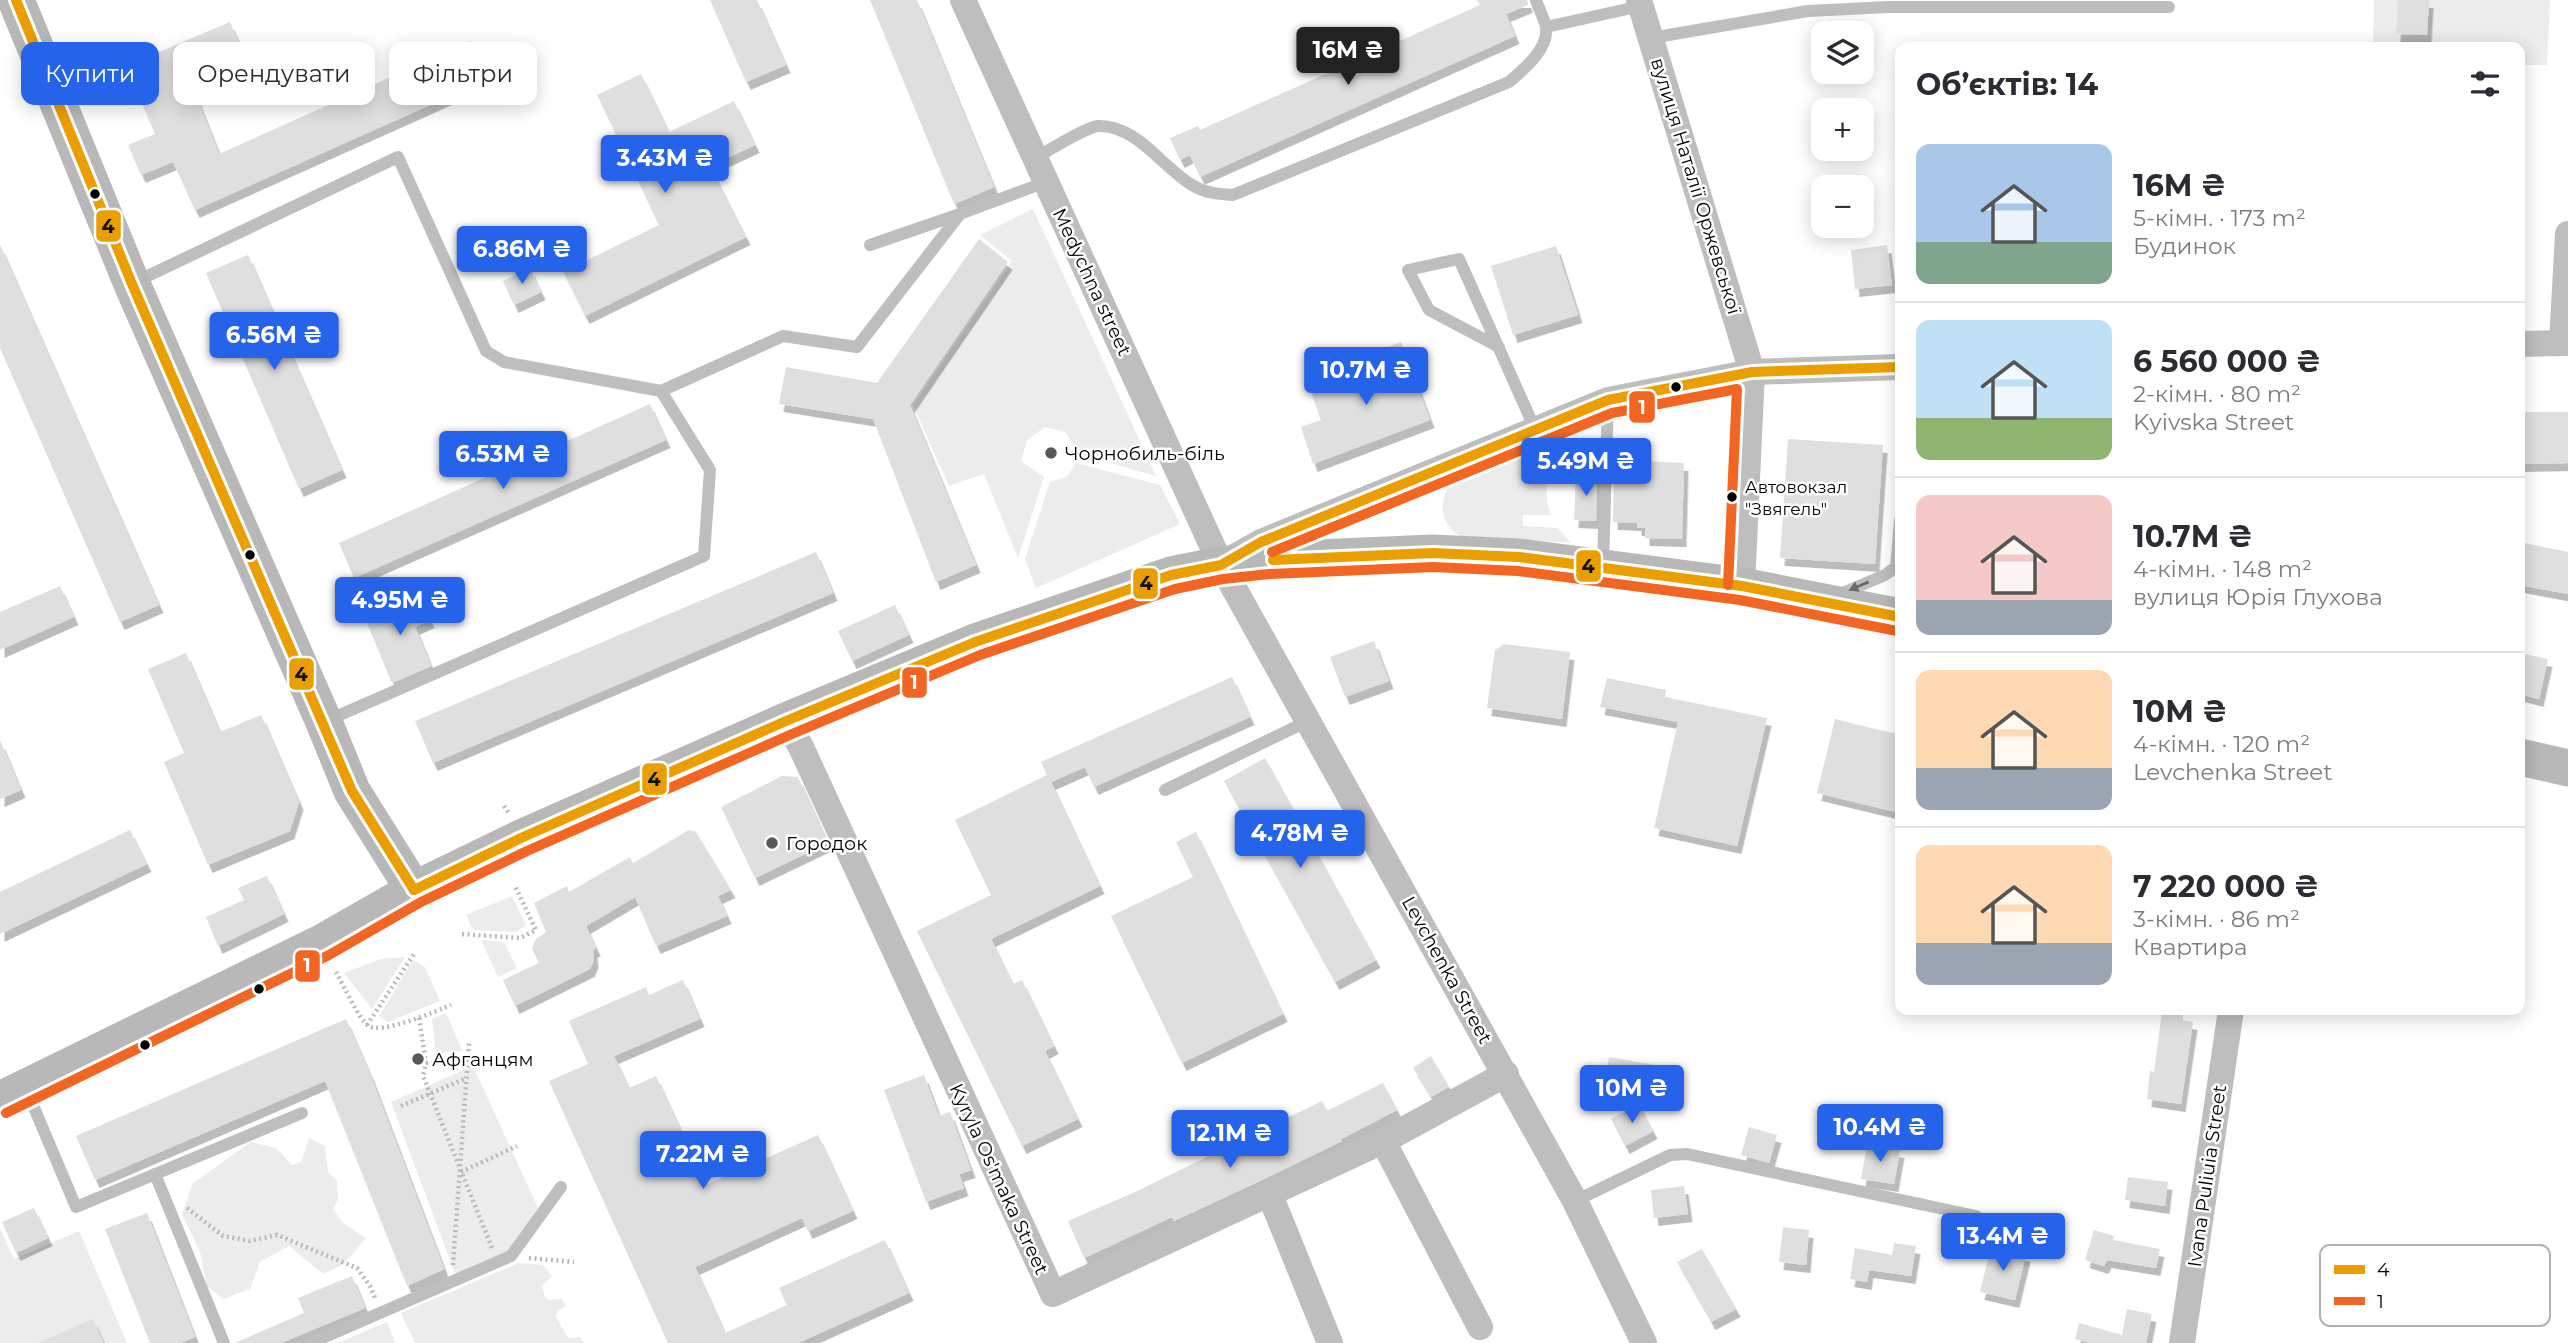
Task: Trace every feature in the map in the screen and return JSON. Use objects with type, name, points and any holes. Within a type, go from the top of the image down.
[{"type":"main road","points":[[16,0],[132,284],[352,791],[414,890]]},
{"type":"main road","points":[[13,1094],[323,942],[414,890],[522,838],[786,720],[975,642],[1171,575],[1221,565],[1433,553],[1519,557],[1742,586],[1895,616]]},
{"type":"main road","points":[[2525,758],[2568,768]]},
{"type":"street","name":"Medychna street","points":[[963,0],[1221,565]]},
{"type":"street","name":"вулиця Наталії Оржевської","points":[[1640,3],[1752,372],[1742,586]]},
{"type":"street","points":[[2525,344],[2565,343],[2568,234]]},
{"type":"street","points":[[1221,565],[1261,542],[1608,400],[1752,372],[1895,367]]},
{"type":"street","name":"Levchenka Street","points":[[1221,565],[1506,1074],[1575,1201],[1644,1343]]},
{"type":"street","name":"Kyryla Osʹmaka Street","points":[[786,720],[801,747],[1053,1294],[1382,1141],[1506,1074]]},
{"type":"street","name":"Ivana Puliuia Street","points":[[2182,1343],[2230,1015]]},
{"type":"street","points":[[1382,1141],[1480,1326]]},
{"type":"street","points":[[1270,1195],[1330,1343]]},
{"type":"lane","points":[[870,245],[960,214],[1041,170],[1095,126],[1117,128],[1145,146],[1191,185],[1210,193],[1233,195],[1508,82],[1527,67],[1545,40],[1546,27],[1536,0]]},
{"type":"lane","points":[[1546,27],[1640,3]]},
{"type":"lane","points":[[1651,38],[1808,11],[1888,7],[2169,7]]},
{"type":"lane","points":[[132,284],[398,157],[486,351],[504,362],[661,391],[783,335],[857,347],[960,214]]},
{"type":"lane","points":[[1499,347],[1429,310],[1408,270],[1459,259],[1499,347],[1535,429]]},
{"type":"lane","points":[[324,722],[704,556],[710,470],[661,391]]},
{"type":"lane","points":[[1603,568],[1608,400]]},
{"type":"lane","points":[[1822,601],[1893,570],[1895,566]]},
{"type":"lane","points":[[1165,790],[1308,721]]},
{"type":"lane","points":[[13,1094],[76,1207],[302,1113]]},
{"type":"lane","points":[[1575,1201],[1670,1155],[1687,1154],[1976,1216]]},
{"type":"lane","points":[[155,1174],[224,1343]]},
{"type":"lane","points":[[312,1343],[511,1256],[561,1187]]},
{"type":"path","points":[[462,934],[520,938],[536,930],[514,886]]},
{"type":"path","points":[[367,1025],[414,954]]},
{"type":"path","points":[[336,972],[367,1025],[377,1029],[419,1018],[451,1005]]},
{"type":"path","points":[[419,1018],[425,1063],[423,1076],[498,1262]]},
{"type":"path","points":[[452,1282],[469,1043]]},
{"type":"path","points":[[425,1063],[477,1061]]},
{"type":"path","points":[[401,1106],[467,1078]]},
{"type":"path","points":[[461,1172],[517,1146]]},
{"type":"path","points":[[161,1189],[223,1236],[250,1241],[277,1235],[357,1268],[370,1286],[381,1313]]},
{"type":"path","points":[[511,1256],[574,1262]]},
{"type":"shaded area","points":[[2374,0],[2550,0],[2547,65],[2525,65],[2525,42],[2373,42]]},
{"type":"shaded area","points":[[1033,209],[1156,476],[1078,454],[1066,432],[1045,427],[1027,440],[1021,461],[1044,477],[1018,558],[984,474],[949,486],[913,405],[1012,261],[980,235]]},
{"type":"shaded area","points":[[1573,436],[1548,483],[1551,515],[1523,515],[1523,526],[1558,528],[1571,543],[1460,536],[1448,525],[1443,506],[1449,485]]},
{"type":"shaded area","points":[[1076,463],[1160,485],[1180,524],[1036,588],[1025,559],[1050,482],[1067,477]]},
{"type":"shaded area","points":[[512,896],[526,925],[516,932],[473,930],[466,915]]},
{"type":"shaded area","points":[[481,940],[504,942],[517,968],[498,977]]},
{"type":"shaded area","points":[[405,957],[372,1009],[344,973],[381,959]]},
{"type":"shaded area","points":[[413,960],[425,967],[440,1001],[388,1022],[379,1016]]},
{"type":"shaded area","points":[[446,1013],[463,1051],[436,1053],[432,1019]]},
{"type":"shaded area","points":[[473,1066],[538,1208],[509,1254],[456,1276],[391,1102]]},
{"type":"shaded area","points":[[309,1138],[325,1146],[328,1172],[337,1181],[338,1200],[333,1209],[343,1223],[366,1238],[344,1264],[323,1274],[289,1246],[260,1262],[250,1289],[223,1299],[207,1286],[200,1252],[182,1214],[193,1183],[251,1142],[276,1148],[292,1165],[301,1162]]},
{"type":"shaded area","points":[[0,1229],[14,1259],[79,1231],[127,1343],[0,1343]]},
{"type":"shaded area","points":[[519,1263],[543,1265],[552,1276],[542,1286],[545,1297],[549,1300],[562,1299],[566,1306],[557,1312],[556,1317],[568,1338],[580,1337],[584,1343],[415,1343],[401,1313]]},
{"type":"shaded area","points":[[387,1322],[395,1343],[337,1343]]},
{"type":"building","points":[[710,0],[757,0],[786,65],[746,82]]},
{"type":"building","points":[[870,0],[917,0],[994,187],[954,204]]},
{"type":"building","points":[[1477,0],[1527,0],[1528,5],[1506,14],[1515,36],[1200,177],[1190,155],[1180,160],[1170,138],[1198,126],[1200,130],[1480,5]]},
{"type":"building","points":[[2398,0],[2429,0],[2427,35],[2396,34]]},
{"type":"building","points":[[230,22],[239,42],[183,42]]},
{"type":"building","points":[[173,46],[173,105],[200,105],[219,154],[328,105],[375,105],[375,84],[389,78],[389,105],[430,105],[195,210],[173,162],[141,175],[128,145],[155,134],[143,105],[159,105],[159,52]]},
{"type":"building","points":[[641,74],[669,132],[734,101],[755,145],[710,166],[746,237],[585,316],[563,272],[659,225],[597,95]]},
{"type":"building","points":[[979,239],[1008,262],[910,405],[976,565],[936,582],[873,419],[779,404],[786,367],[877,383]]},
{"type":"building","points":[[0,245],[159,605],[120,622],[0,348]]},
{"type":"building","points":[[1887,245],[1892,285],[1855,289],[1851,250]]},
{"type":"building","points":[[1556,246],[1578,315],[1513,335],[1491,266]]},
{"type":"building","points":[[248,255],[342,470],[299,489],[206,273]]},
{"type":"building","points":[[530,268],[541,292],[514,305],[503,281]]},
{"type":"building","points":[[1401,342],[1430,420],[1313,464],[1301,427],[1321,420],[1311,392],[1343,381],[1341,377],[1381,361],[1377,351]]},
{"type":"building","points":[[650,404],[666,440],[354,578],[339,543]]},
{"type":"building","points":[[2525,412],[2568,412],[2568,463],[2525,464]]},
{"type":"building","name":"Автовокзал \"Звягель\"","points":[[1788,439],[1883,445],[1875,564],[1780,558]]},
{"type":"building","points":[[1640,461],[1684,463],[1682,539],[1645,538],[1645,528],[1637,528],[1637,523],[1613,522],[1614,477],[1639,478]]},
{"type":"building","points":[[1576,475],[1597,476],[1596,521],[1574,520]]},
{"type":"building","points":[[2525,543],[2568,552],[2568,594],[2525,586]]},
{"type":"building","points":[[816,552],[833,593],[433,763],[415,721]]},
{"type":"building","points":[[60,586],[74,617],[0,650],[0,612]]},
{"type":"building","points":[[418,593],[430,620],[415,627],[431,666],[392,683],[364,616]]},
{"type":"building","points":[[895,605],[909,635],[852,661],[838,631]]},
{"type":"building","points":[[1374,641],[1389,681],[1345,697],[1330,657]]},
{"type":"building","points":[[1504,644],[1570,652],[1562,719],[1487,708],[1495,650]]},
{"type":"building","points":[[186,653],[220,732],[261,715],[299,802],[290,831],[208,865],[164,762],[184,753],[148,669]]},
{"type":"building","points":[[2525,654],[2548,659],[2539,699],[2525,695]]},
{"type":"building","points":[[1232,677],[1250,717],[1094,787],[1085,767],[1051,782],[1100,886],[991,939],[1013,984],[1022,980],[1054,1046],[1045,1051],[1078,1119],[1022,1146],[917,931],[991,895],[955,820],[1047,775],[1041,762]]},
{"type":"building","points":[[1607,678],[1666,690],[1665,697],[1767,718],[1737,846],[1654,828],[1678,722],[1600,707]]},
{"type":"building","points":[[1835,719],[1895,734],[1895,812],[1817,793]]},
{"type":"building","points":[[0,740],[21,790],[0,799]]},
{"type":"building","points":[[1265,758],[1376,960],[1335,982],[1224,781]]},
{"type":"building","name":"Городок","points":[[782,776],[798,777],[828,843],[755,878],[721,807]]},
{"type":"building","points":[[130,830],[147,864],[0,934],[0,892]]},
{"type":"building","points":[[689,830],[696,832],[731,890],[718,896],[727,916],[656,946],[635,897],[586,926],[596,948],[593,950],[594,960],[590,969],[515,1006],[503,980],[539,963],[532,949],[535,940],[546,932],[534,903],[567,886],[569,892],[630,857],[633,863]]},
{"type":"building","points":[[1196,832],[1283,1014],[1182,1063],[1111,916],[1193,877],[1176,842]]},
{"type":"building","points":[[267,876],[284,914],[218,946],[206,917],[244,900],[238,888]]},
{"type":"building","points":[[683,980],[700,1019],[614,1056],[629,1088],[656,1076],[706,1185],[818,1135],[853,1211],[808,1231],[802,1218],[695,1267],[725,1333],[787,1305],[779,1288],[885,1240],[909,1293],[798,1343],[668,1343],[549,1081],[588,1064],[569,1021],[646,987],[649,995]]},
{"type":"building","points":[[2161,1015],[2183,1015],[2183,1020],[2193,1022],[2181,1104],[2147,1099],[2150,1071],[2154,1072]]},
{"type":"building","points":[[346,1019],[370,1074],[444,1269],[407,1286],[325,1081],[95,1180],[76,1136]]},
{"type":"building","points":[[1431,1056],[1449,1087],[1431,1097],[1413,1068]]},
{"type":"building","points":[[1609,1057],[1661,1066],[1656,1090],[1604,1080]]},
{"type":"building","points":[[924,1075],[939,1116],[950,1112],[971,1170],[959,1174],[964,1188],[926,1202],[884,1090]]},
{"type":"building","points":[[1383,1083],[1397,1110],[1341,1139],[1342,1141],[1264,1179],[1174,1221],[1172,1217],[1084,1258],[1068,1221],[1135,1192],[1322,1101],[1327,1111]]},
{"type":"building","points":[[1639,1104],[1653,1131],[1625,1146],[1611,1119]]},
{"type":"building","points":[[1749,1127],[1777,1135],[1769,1163],[1741,1155]]},
{"type":"building","points":[[1867,1145],[1900,1150],[1894,1184],[1861,1179]]},
{"type":"building","points":[[2128,1177],[2168,1182],[2165,1206],[2125,1200]]},
{"type":"building","points":[[1684,1186],[1688,1214],[1654,1218],[1651,1190]]},
{"type":"building","points":[[34,1208],[48,1238],[16,1253],[2,1222]]},
{"type":"building","points":[[147,1213],[195,1337],[180,1343],[150,1343],[105,1229]]},
{"type":"building","points":[[1783,1227],[1809,1230],[1806,1265],[1779,1262]]},
{"type":"building","points":[[2094,1230],[2114,1236],[2113,1240],[2160,1249],[2156,1268],[2107,1260],[2104,1266],[2085,1260]]},
{"type":"building","points":[[1894,1243],[1916,1246],[1911,1276],[1869,1270],[1867,1282],[1850,1279],[1855,1248],[1892,1255]]},
{"type":"building","points":[[1991,1246],[2026,1254],[2015,1300],[1980,1292]]},
{"type":"building","points":[[1702,1249],[1736,1309],[1711,1322],[1677,1262]]},
{"type":"building","points":[[352,1276],[365,1308],[281,1343],[235,1343],[304,1313],[298,1298]]},
{"type":"building","points":[[2127,1309],[2152,1314],[2146,1343],[2090,1343],[2075,1339],[2079,1323],[2122,1335]]},
{"type":"building","points":[[93,1319],[104,1343],[38,1343]]},
{"type":"transit line","name":"4","points":[[16,0],[132,284],[352,791],[414,890]]},
{"type":"transit line","name":"4","points":[[414,890],[521,838],[786,721],[975,642],[1171,575],[1221,565],[1261,542],[1608,400],[1752,372],[1895,367]]},
{"type":"transit line","name":"1","points":[[1272,552],[1612,413],[1737,389],[1728,585]]},
{"type":"transit line","name":"4","points":[[1273,560],[1433,553],[1519,557],[1742,586],[1895,616]]},
{"type":"transit line","name":"1","points":[[6,1113],[329,955],[421,902],[527,851],[792,734],[980,655],[1175,589],[1223,579],[1269,574],[1433,567],[1518,571],[1740,600],[1895,631]]},
{"type":"place","name":"Чорнобиль-біль","points":[[1051,453]]},
{"type":"place","name":"Автовокзал \"Звягель\"","points":[[1732,497]]},
{"type":"place","name":"Городок","points":[[772,843]]},
{"type":"place","name":"Афганцям","points":[[418,1059]]}]
